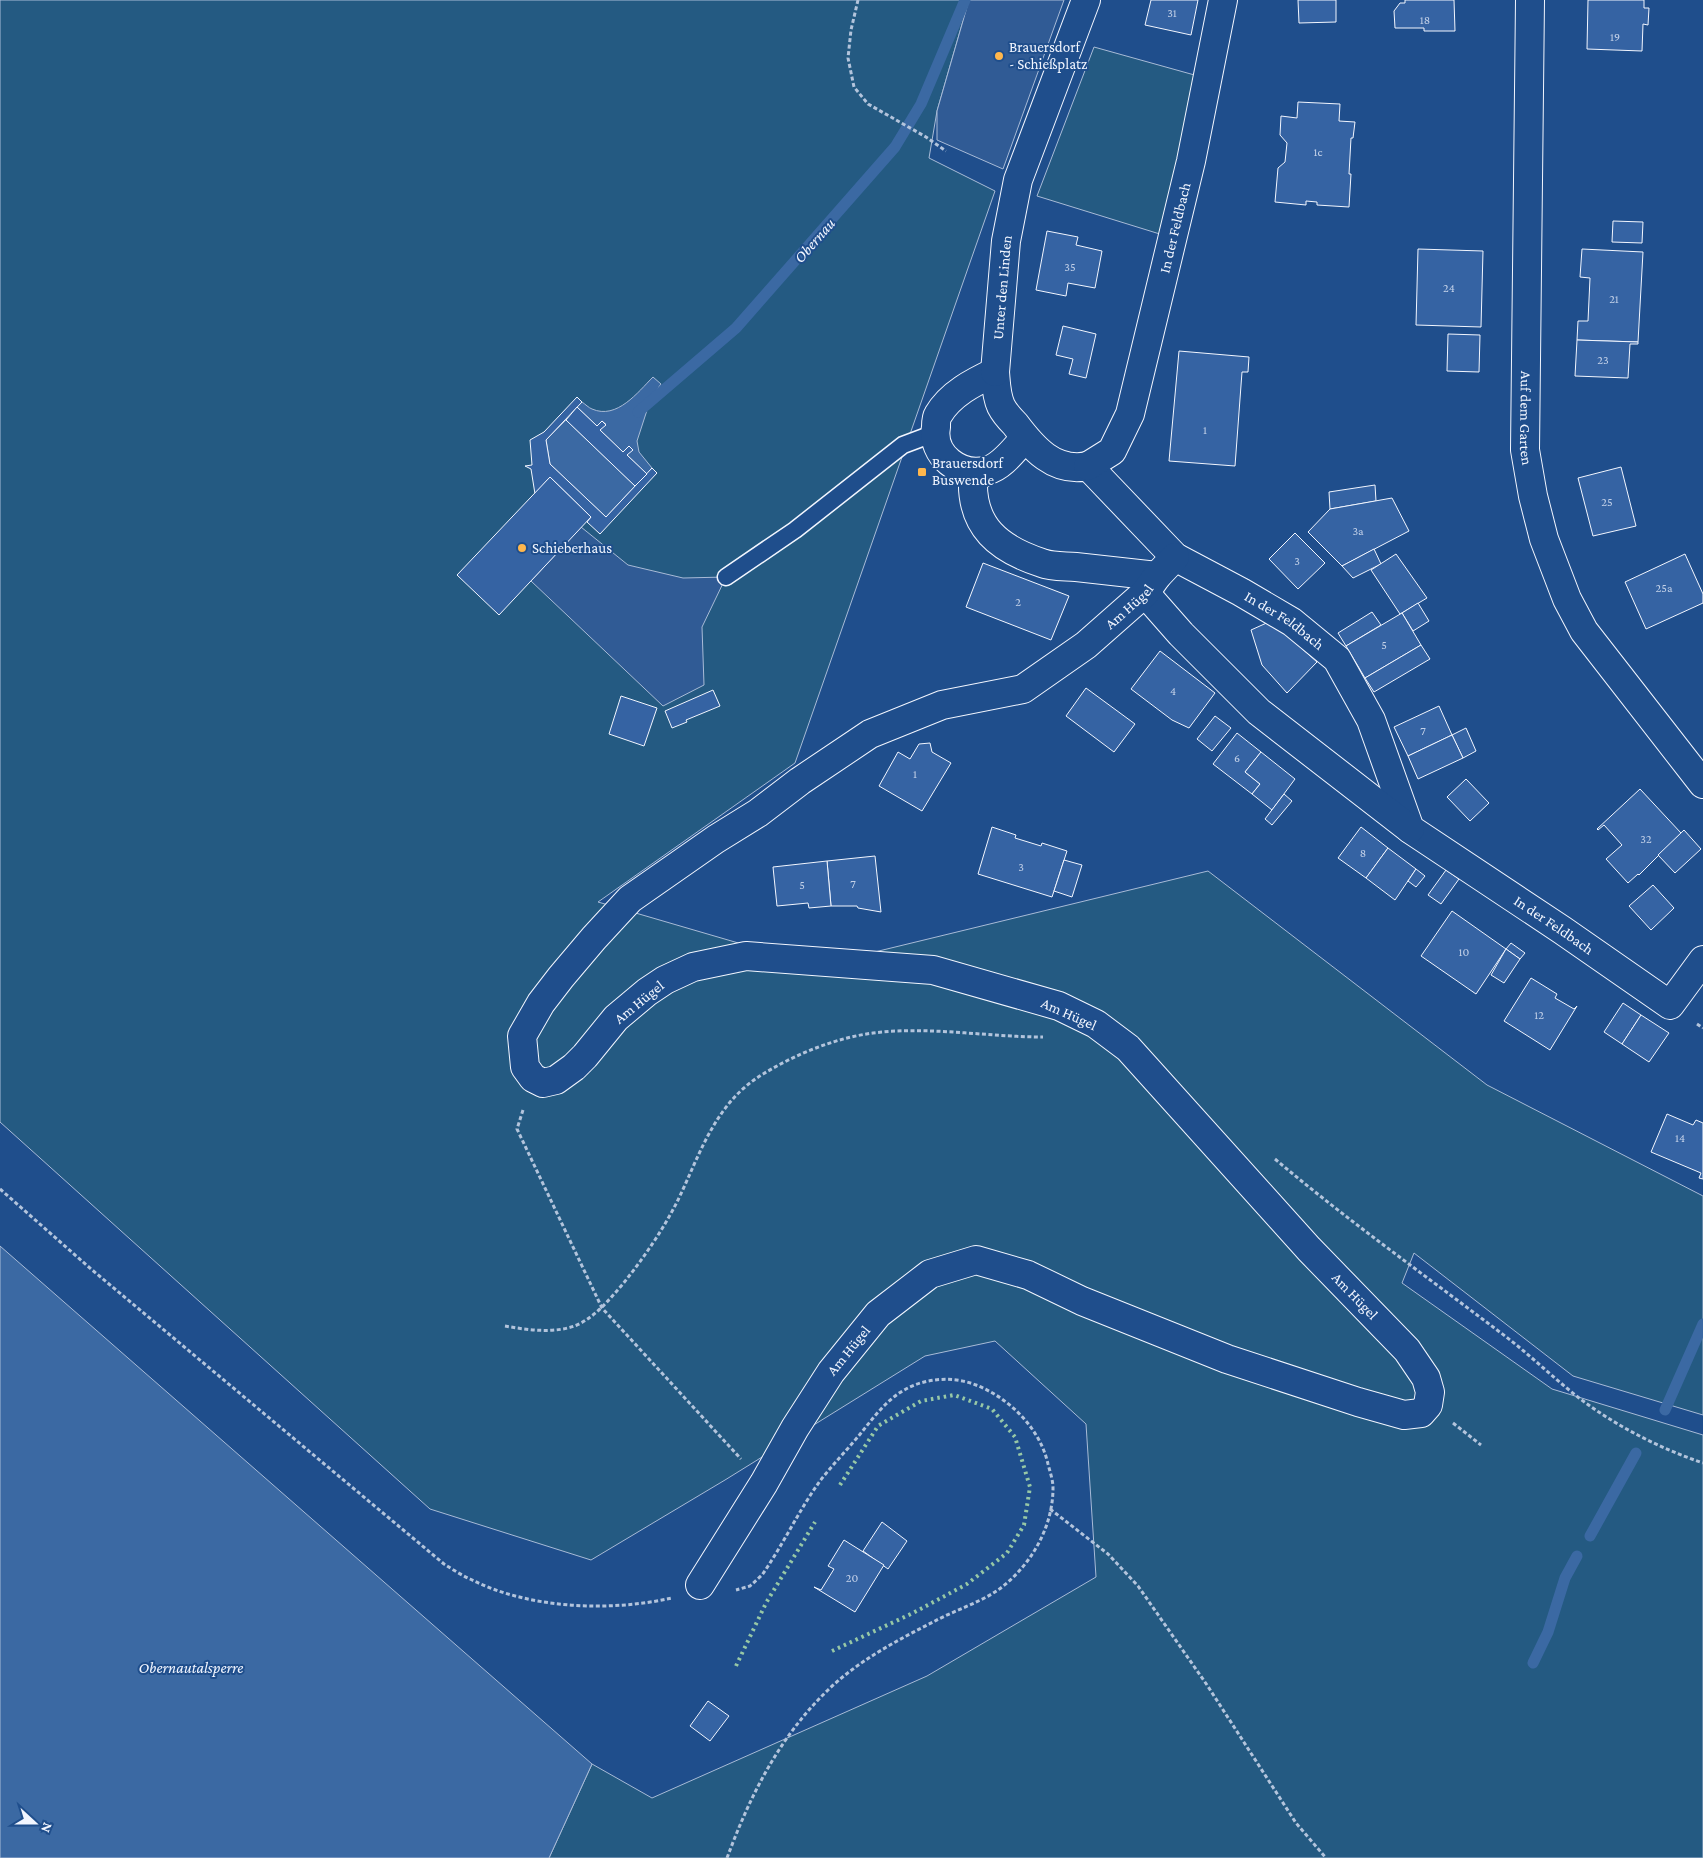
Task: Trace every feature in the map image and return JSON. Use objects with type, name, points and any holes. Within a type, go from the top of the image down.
[{"type":"street","name":"Unter den Linden","points":[[995,372],[1006,241],[1018,180],[1086,0]]},
{"type":"street","name":"In der Feldbach","points":[[1222,0],[1191,161],[1130,414],[1112,451],[1088,466],[1159,575],[1181,634],[1259,712],[1410,829],[1562,930],[1670,1006],[1703,960]]},
{"type":"street","name":"Auf dem Garten","points":[[1530,0],[1526,450],[1533,496],[1553,567],[1584,631],[1703,784]]},
{"type":"street","points":[[1025,438],[994,468],[986,471],[966,471],[955,466],[941,453],[935,433],[937,416],[947,404],[972,383],[995,372],[996,392],[1002,407],[1025,438],[1049,460],[1076,468],[1088,466]]},
{"type":"street","name":"In der Feldbach","points":[[986,471],[973,479],[972,495],[978,516],[986,531],[1010,549],[1043,564],[1159,575],[1241,592],[1292,622],[1337,659],[1370,720],[1410,829]]},
{"type":"street","name":"Am Hügel","points":[[690,1590],[764,1483],[795,1428],[831,1372],[878,1314],[930,1274],[976,1260],[1028,1274],[1082,1301],[1227,1359],[1376,1407],[1404,1415],[1420,1413],[1428,1405],[1430,1392],[1426,1378],[1407,1350],[1309,1249],[1128,1048],[1096,1024],[1059,1006],[933,970],[746,956],[693,967],[665,980],[647,992],[616,1018],[586,1056],[556,1080],[542,1083],[533,1078],[525,1067],[522,1036],[541,1003],[594,938],[630,899],[716,839],[758,813],[800,781],[870,734],[942,705],[1023,689],[1086,645],[1159,575]]},
{"type":"lane","points":[[726,577],[795,530],[903,445],[935,433]]},
{"type":"path","points":[[858,0],[851,30],[848,58],[854,88],[868,104],[926,137],[946,151]]},
{"type":"path","points":[[506,1326],[530,1330],[557,1330],[576,1325],[602,1308],[627,1278],[663,1226],[678,1200],[697,1154],[712,1126],[735,1095],[763,1074],[834,1041],[873,1033],[924,1031],[1046,1037]]},
{"type":"path","points":[[533,1078],[516,1129],[602,1308],[764,1483]]},
{"type":"path","points":[[1268,1153],[1314,1192],[1512,1340],[1580,1398],[1627,1428],[1670,1452],[1703,1463]]},
{"type":"path","points":[[0,1190],[91,1269],[444,1564],[471,1580],[533,1600],[576,1605],[619,1606],[645,1604],[690,1590],[727,1592],[750,1586],[762,1575],[772,1561],[820,1481],[887,1402],[906,1389],[929,1380],[952,1380],[972,1383],[992,1392],[1024,1418],[1047,1459],[1053,1486],[1050,1510],[1042,1536],[1032,1557],[996,1591],[890,1644],[853,1668],[828,1690],[780,1746],[757,1786],[726,1858]]},
{"type":"path","points":[[1050,1510],[1108,1554],[1138,1586],[1207,1685],[1296,1823],[1326,1858]]},
{"type":"shaded area","points":[[0,0],[969,0],[937,111],[929,158],[995,191],[795,763],[598,902],[817,966],[1208,871],[1487,1085],[1703,1196],[1703,1415],[1573,1376],[1414,1253],[1402,1283],[1552,1389],[1703,1435],[1703,1858],[549,1858],[592,1764],[652,1798],[927,1676],[1096,1577],[1086,1424],[995,1341],[925,1356],[725,1480],[591,1560],[430,1509],[0,1122]]},
{"type":"shaded area","name":"Brauersdorf - Schießplatz","points":[[969,0],[1064,0],[1003,169],[937,140],[937,111]]},
{"type":"shaded area","points":[[1094,47],[1198,76],[1163,235],[1037,196]]},
{"type":"shaded area","points":[[581,527],[628,565],[683,578],[726,577],[702,627],[704,685],[663,706],[531,581]]},
{"type":"water","points":[[653,377],[661,384],[651,398],[637,441],[639,452],[652,468],[647,474],[627,455],[632,450],[629,447],[623,452],[600,430],[606,424],[602,421],[597,426],[577,407],[582,402],[591,408],[601,411],[610,411],[618,408],[634,397]]},
{"type":"water","points":[[566,420],[635,486],[606,517],[550,464],[546,440]]},
{"type":"water","name":"Obernautalsperre","points":[[0,1246],[592,1764],[549,1858],[0,1858]]},
{"type":"building","points":[[1151,0],[1198,0],[1191,35],[1145,25]]},
{"type":"building","points":[[1298,0],[1336,0],[1336,22],[1299,23]]},
{"type":"building","points":[[1405,0],[1454,0],[1455,31],[1424,31],[1424,28],[1395,28],[1394,11],[1400,3],[1405,3]]},
{"type":"building","points":[[1588,0],[1644,0],[1644,8],[1649,8],[1648,25],[1643,24],[1642,51],[1587,49]]},
{"type":"building","points":[[1298,102],[1340,104],[1339,121],[1355,122],[1353,138],[1351,138],[1349,207],[1317,205],[1317,202],[1306,201],[1306,205],[1275,202],[1278,168],[1285,162],[1287,143],[1280,135],[1281,116],[1297,118]]},
{"type":"building","points":[[1613,221],[1643,222],[1642,243],[1612,242]]},
{"type":"building","points":[[1047,231],[1078,237],[1076,245],[1102,251],[1095,288],[1068,283],[1066,296],[1036,290]]},
{"type":"building","points":[[1418,249],[1483,251],[1481,327],[1416,325]]},
{"type":"building","points":[[1582,249],[1643,252],[1638,342],[1577,340],[1578,321],[1588,321],[1590,278],[1580,277]]},
{"type":"building","points":[[1063,326],[1096,334],[1086,378],[1069,374],[1073,359],[1056,355]]},
{"type":"building","points":[[1448,334],[1480,335],[1479,372],[1447,371]]},
{"type":"building","points":[[1577,340],[1638,342],[1638,344],[1630,344],[1628,378],[1575,376]]},
{"type":"building","points":[[1179,351],[1249,357],[1248,372],[1242,372],[1235,466],[1169,461]]},
{"type":"building","points":[[577,397],[582,402],[546,440],[550,464],[606,517],[652,468],[657,473],[600,534],[587,522],[591,517],[550,477],[535,494],[531,469],[525,466],[532,465],[530,440],[544,432]]},
{"type":"building","points":[[577,407],[597,426],[602,421],[606,425],[600,430],[623,452],[629,446],[633,450],[627,455],[647,474],[635,486],[566,420]]},
{"type":"building","points":[[1621,467],[1636,526],[1593,536],[1578,478]]},
{"type":"building","name":"Schieberhaus","points":[[550,477],[591,517],[499,615],[457,575]]},
{"type":"building","points":[[1375,485],[1376,501],[1330,509],[1329,492]]},
{"type":"building","points":[[1392,498],[1409,531],[1342,566],[1308,532],[1330,509]]},
{"type":"building","points":[[1295,533],[1325,563],[1298,589],[1269,559]]},
{"type":"building","points":[[1374,549],[1381,564],[1353,578],[1342,566]]},
{"type":"building","points":[[1396,554],[1427,598],[1400,614],[1371,570]]},
{"type":"building","points":[[1685,554],[1703,594],[1703,603],[1646,629],[1625,582]]},
{"type":"building","points":[[983,563],[1069,596],[1051,640],[966,607]]},
{"type":"building","points":[[1418,603],[1429,621],[1413,631],[1402,613]]},
{"type":"building","points":[[1372,612],[1381,625],[1346,646],[1338,633]]},
{"type":"building","points":[[1402,613],[1421,645],[1365,678],[1346,646]]},
{"type":"building","points":[[1271,621],[1317,662],[1287,693],[1262,665],[1251,630]]},
{"type":"building","points":[[1421,645],[1430,659],[1374,692],[1365,678]]},
{"type":"building","points":[[1160,651],[1215,693],[1189,728],[1172,720],[1131,689]]},
{"type":"building","points":[[1086,688],[1135,724],[1114,752],[1066,716]]},
{"type":"building","points":[[713,690],[720,706],[672,728],[665,711]]},
{"type":"building","points":[[621,696],[657,708],[644,746],[609,734]]},
{"type":"building","points":[[1439,706],[1452,735],[1408,756],[1394,727]]},
{"type":"building","points":[[1215,716],[1231,728],[1212,751],[1197,739]]},
{"type":"building","points":[[1466,728],[1476,751],[1463,758],[1452,735]]},
{"type":"building","points":[[1237,733],[1261,752],[1245,772],[1260,784],[1252,794],[1213,764]]},
{"type":"building","points":[[1452,735],[1463,758],[1418,779],[1408,756]]},
{"type":"building","points":[[930,743],[932,752],[951,763],[922,811],[879,786],[898,752],[910,759],[919,744]]},
{"type":"building","points":[[1261,752],[1295,779],[1272,810],[1252,794],[1260,784],[1245,772]]},
{"type":"building","points":[[1466,779],[1489,803],[1470,821],[1447,797]]},
{"type":"building","points":[[1640,789],[1681,833],[1639,875],[1628,883],[1606,859],[1622,845],[1604,825],[1597,829]]},
{"type":"building","points":[[1284,794],[1292,801],[1272,825],[1265,819]]},
{"type":"building","points":[[992,827],[1016,835],[1015,838],[1041,846],[1042,843],[1067,851],[1052,897],[978,874]]},
{"type":"building","points":[[1361,827],[1388,848],[1366,878],[1338,858]]},
{"type":"building","points":[[1684,830],[1701,849],[1675,873],[1658,855]]},
{"type":"building","points":[[1388,848],[1416,869],[1395,900],[1366,878]]},
{"type":"building","points":[[875,856],[881,912],[858,908],[857,906],[831,906],[827,861]]},
{"type":"building","points":[[1064,860],[1082,865],[1072,897],[1054,891]]},
{"type":"building","points":[[827,861],[831,906],[809,908],[808,903],[777,906],[773,867]]},
{"type":"building","points":[[1416,869],[1425,876],[1416,887],[1408,881]]},
{"type":"building","points":[[1446,870],[1459,879],[1441,904],[1428,895]]},
{"type":"building","points":[[1653,885],[1674,908],[1651,930],[1629,906]]},
{"type":"building","points":[[1452,911],[1506,949],[1476,994],[1421,956]]},
{"type":"building","points":[[1511,943],[1525,953],[1520,959],[1506,949]]},
{"type":"building","points":[[1506,949],[1520,959],[1504,983],[1491,975]]},
{"type":"building","points":[[1531,978],[1557,994],[1555,998],[1574,1009],[1577,1006],[1550,1050],[1504,1021]]},
{"type":"building","points":[[1623,1003],[1641,1015],[1622,1044],[1604,1032]]},
{"type":"building","points":[[1641,1015],[1669,1033],[1649,1062],[1622,1044]]},
{"type":"building","points":[[1667,1114],[1693,1125],[1696,1120],[1703,1123],[1703,1179],[1699,1178],[1701,1173],[1651,1152]]},
{"type":"building","points":[[882,1522],[907,1541],[888,1569],[863,1551]]},
{"type":"building","points":[[844,1540],[884,1565],[855,1612],[814,1587],[821,1590],[834,1569],[828,1566]]},
{"type":"building","points":[[708,1701],[729,1716],[710,1741],[690,1726]]},
{"type":"waterway","name":"Obernau","points":[[638,412],[736,328],[895,147],[921,104],[965,0]]},
{"type":"waterway","points":[[1665,1410],[1703,1324]]},
{"type":"waterway","points":[[1590,1536],[1636,1453]]},
{"type":"waterway","points":[[1533,1663],[1548,1632],[1565,1578],[1577,1556]]},
{"type":"hedge","points":[[832,1651],[913,1613],[967,1584],[1007,1553],[1024,1525],[1030,1487],[1015,1437],[992,1409],[954,1395],[921,1401],[878,1426],[840,1485]]},
{"type":"hedge","points":[[736,1666],[766,1603],[815,1522]]},
{"type":"place","name":"Brauersdorf - Schießplatz","points":[[999,56]]},
{"type":"place","name":"Brauersdorf Buswende","points":[[922,472]]},
{"type":"place","name":"Schieberhaus","points":[[522,548]]}]
